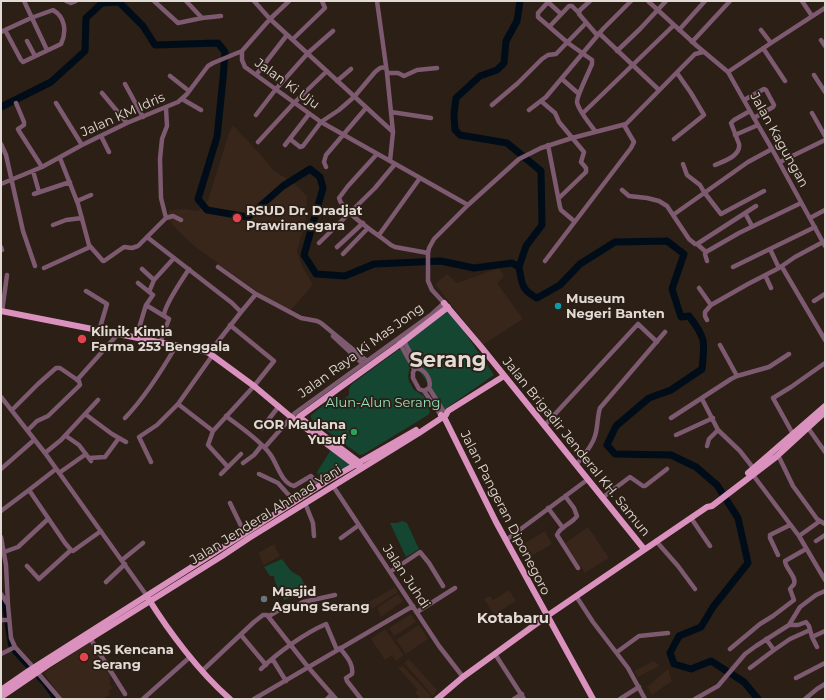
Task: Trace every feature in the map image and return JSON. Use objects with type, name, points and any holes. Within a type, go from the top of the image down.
[{"type":"main road","points":[[321,436],[299,417],[320,398],[446,305]]},
{"type":"main road","name":"Jalan Brigadir Jenderal KH. Samun","points":[[446,305],[644,549]]},
{"type":"main road","points":[[2,312],[200,350],[211,355],[254,386],[292,417],[321,436],[357,463],[365,467]]},
{"type":"main road","name":"Jalan Jenderal Ahmad Yani","points":[[2,687],[34,671],[90,638],[246,534],[334,486],[504,376]]},
{"type":"main road","points":[[437,699],[463,677],[547,616],[707,507],[712,506],[714,502],[778,455],[825,406]]},
{"type":"main road","points":[[754,472],[793,434],[825,412]]},
{"type":"main road","name":"Jalan Jenderal Ahmad Yani","points":[[1,697],[34,671],[287,511],[295,502],[320,486],[357,463],[444,415]]},
{"type":"main road","name":"Jalan Pangeran Diponegoro","points":[[444,415],[506,540],[592,699]]},
{"type":"main road","points":[[149,599],[190,657],[230,699]]},
{"type":"street","points":[[24,1],[47,50]]},
{"type":"street","points":[[66,1],[72,3],[76,1]]},
{"type":"street","points":[[154,1],[178,23],[221,16]]},
{"type":"street","points":[[186,1],[202,18]]},
{"type":"street","points":[[254,1],[270,19],[392,132]]},
{"type":"street","name":"Jalan Ki Uju","points":[[288,1],[242,51],[241,54],[245,67],[321,122],[468,205]]},
{"type":"street","points":[[293,40],[325,8],[322,1]]},
{"type":"street","points":[[377,1],[387,70],[391,112],[392,132],[390,161]]},
{"type":"street","points":[[579,12],[590,1]]},
{"type":"street","points":[[528,110],[546,97],[598,34],[631,1]]},
{"type":"street","name":"Jalan Kagungan","points":[[648,1],[703,52],[728,72],[780,162],[824,244]]},
{"type":"street","points":[[617,51],[666,1]]},
{"type":"street","points":[[679,30],[706,1]]},
{"type":"street","points":[[692,42],[730,1]]},
{"type":"street","points":[[802,1],[812,16]]},
{"type":"street","points":[[561,14],[548,2],[537,14],[538,17],[568,43],[591,58],[593,62],[577,102],[582,113],[595,132]]},
{"type":"street","points":[[550,26],[567,7],[570,6],[579,12],[580,16],[586,23],[659,90]]},
{"type":"street","points":[[728,72],[762,48],[825,9]]},
{"type":"street","points":[[52,10],[62,19],[64,29],[61,44],[26,61],[21,60],[3,31],[52,10]]},
{"type":"street","points":[[492,105],[518,83],[542,59],[548,55],[556,54],[586,23]]},
{"type":"street","points":[[582,113],[674,25]]},
{"type":"street","points":[[761,30],[771,43]]},
{"type":"street","points":[[256,114],[276,89],[308,54],[333,31]]},
{"type":"street","points":[[256,75],[287,35]]},
{"type":"street","points":[[820,40],[825,46]]},
{"type":"street","points":[[27,41],[35,56]]},
{"type":"street","points":[[762,48],[785,81]]},
{"type":"street","name":"Jalan KM Idris","points":[[1,184],[42,167],[127,123],[166,108],[182,99],[206,69],[213,63],[242,51]]},
{"type":"street","points":[[446,305],[432,290],[428,281],[429,248],[434,239],[468,205],[519,159],[548,145],[624,125],[630,121],[695,54],[703,52]]},
{"type":"street","points":[[290,139],[300,148],[302,147],[321,122],[339,110],[354,97],[380,68],[407,75],[417,70],[437,68]]},
{"type":"street","points":[[337,81],[352,69]]},
{"type":"street","points":[[258,142],[294,103],[327,71]]},
{"type":"street","points":[[674,139],[704,115],[692,93],[677,73]]},
{"type":"street","points":[[814,75],[825,92]]},
{"type":"street","points":[[170,76],[189,91]]},
{"type":"street","points":[[562,78],[579,94]]},
{"type":"street","points":[[125,84],[143,117]]},
{"type":"street","points":[[744,100],[764,89],[766,90],[774,105],[754,118]]},
{"type":"street","points":[[102,93],[127,123]]},
{"type":"street","points":[[182,99],[201,110]]},
{"type":"street","points":[[541,101],[555,113],[559,122],[584,152],[581,162],[587,170],[559,198]]},
{"type":"street","points":[[16,103],[24,122],[24,125],[18,130],[42,167]]},
{"type":"street","points":[[56,103],[82,145]]},
{"type":"street","points":[[166,108],[167,126],[162,139],[160,159],[161,198],[166,218]]},
{"type":"street","points":[[326,167],[324,162],[326,155],[366,108]]},
{"type":"street","points":[[715,165],[738,153],[740,148],[731,125],[732,121],[750,111]]},
{"type":"street","points":[[391,112],[431,118]]},
{"type":"street","points":[[812,113],[825,136]]},
{"type":"street","points":[[285,145],[309,114]]},
{"type":"street","points":[[546,261],[574,221],[633,145],[633,139],[624,125]]},
{"type":"street","points":[[735,135],[758,125]]},
{"type":"street","points":[[101,136],[109,152]]},
{"type":"street","points":[[780,162],[825,140]]},
{"type":"street","points":[[1,144],[6,155],[23,231],[35,266]]},
{"type":"street","points":[[548,145],[561,210],[574,221]]},
{"type":"street","points":[[673,215],[748,162],[772,149]]},
{"type":"street","points":[[377,154],[348,186],[339,198],[340,202],[363,224],[395,247],[428,255]]},
{"type":"street","points":[[60,158],[77,201],[90,247],[101,260],[104,261],[124,247],[135,248],[166,218],[172,216],[181,220]]},
{"type":"street","points":[[319,243],[375,188],[395,164]]},
{"type":"street","points":[[683,164],[687,175],[700,185],[721,214],[764,191]]},
{"type":"street","points":[[33,171],[37,193],[70,182]]},
{"type":"street","points":[[379,235],[420,178]]},
{"type":"street","points":[[622,190],[628,196],[659,201],[667,206],[689,239],[706,252]]},
{"type":"street","points":[[77,201],[91,195]]},
{"type":"street","points":[[706,252],[752,226],[801,203]]},
{"type":"street","points":[[697,244],[756,206]]},
{"type":"street","points":[[810,218],[825,210]]},
{"type":"street","points":[[745,214],[752,226]]},
{"type":"street","points":[[53,225],[66,220],[82,218]]},
{"type":"street","points":[[337,247],[363,224]]},
{"type":"street","points":[[732,267],[815,227]]},
{"type":"street","points":[[343,254],[368,228]]},
{"type":"street","points":[[147,237],[241,312]]},
{"type":"street","points":[[707,320],[705,312],[711,305],[780,267],[795,257],[824,244]]},
{"type":"street","points":[[44,268],[90,247]]},
{"type":"street","points":[[770,249],[825,340]]},
{"type":"street","points":[[706,252],[704,254],[707,261]]},
{"type":"street","points":[[149,292],[154,280],[174,258]]},
{"type":"street","points":[[218,267],[256,294],[301,318],[321,323],[324,328],[365,362]]},
{"type":"street","points":[[164,315],[175,292],[189,269]]},
{"type":"street","points":[[142,270],[154,280]]},
{"type":"street","points":[[2,312],[7,275]]},
{"type":"street","points":[[765,275],[771,288]]},
{"type":"street","points":[[136,338],[146,305],[153,295],[138,283]]},
{"type":"street","points":[[699,288],[711,305]]},
{"type":"street","points":[[86,291],[107,304],[99,331]]},
{"type":"street","points":[[152,462],[139,437],[157,425],[178,404],[230,325],[256,294]]},
{"type":"street","points":[[814,301],[825,294]]},
{"type":"street","points":[[146,305],[169,319],[160,343]]},
{"type":"street","points":[[544,426],[638,324],[656,342]]},
{"type":"street","points":[[228,467],[208,445],[213,432],[254,386],[274,360],[230,325]]},
{"type":"street","points":[[576,465],[592,444],[596,436],[600,408],[666,332]]},
{"type":"street","points":[[77,380],[118,334]]},
{"type":"street","points":[[400,340],[416,368],[423,370],[430,382],[429,388],[444,415]]},
{"type":"street","name":"Jalan Raya Ki Mas Jong","points":[[243,463],[254,455],[292,417],[320,398],[365,362],[400,340]]},
{"type":"street","points":[[720,345],[737,376]]},
{"type":"street","points":[[125,418],[155,382],[176,346]]},
{"type":"street","points":[[671,418],[702,399],[723,383],[737,376],[768,367],[790,354]]},
{"type":"street","points":[[793,434],[773,398],[792,388],[825,363]]},
{"type":"street","points":[[12,410],[56,368],[60,368],[79,381],[80,385],[48,416],[38,421],[28,430]]},
{"type":"street","points":[[416,368],[412,374],[412,378],[419,389],[424,391],[444,415]]},
{"type":"street","points":[[424,391],[429,388]]},
{"type":"street","points":[[1,397],[45,453],[149,599]]},
{"type":"street","points":[[702,399],[718,430],[740,451],[799,536],[825,580]]},
{"type":"street","points":[[45,453],[66,436],[98,400]]},
{"type":"street","points":[[178,404],[213,432]]},
{"type":"street","points":[[262,428],[279,406]]},
{"type":"street","points":[[85,414],[126,442]]},
{"type":"street","points":[[226,416],[263,446],[273,458],[280,472],[289,484],[294,486],[311,476],[320,486]]},
{"type":"street","points":[[676,435],[713,418]]},
{"type":"street","points":[[806,426],[825,452]]},
{"type":"street","points":[[707,446],[709,438],[718,430]]},
{"type":"street","points":[[66,436],[79,445],[89,458]]},
{"type":"street","points":[[1,511],[57,471],[89,458],[105,457],[119,438]]},
{"type":"street","points":[[1,469],[34,440]]},
{"type":"street","points":[[221,474],[241,454]]},
{"type":"street","points":[[778,455],[793,486],[812,512],[825,524]]},
{"type":"street","points":[[602,498],[630,477],[645,486],[667,470]]},
{"type":"street","points":[[259,474],[282,486],[295,502]]},
{"type":"street","points":[[506,540],[587,480]]},
{"type":"street","name":"Jalan Juhdi","points":[[334,486],[416,612],[439,646],[463,677]]},
{"type":"street","points":[[29,490],[71,550]]},
{"type":"street","points":[[565,496],[574,508],[577,516],[573,521],[558,530],[557,535],[578,568]]},
{"type":"street","points":[[230,503],[246,534]]},
{"type":"street","points":[[305,503],[314,523],[314,536]]},
{"type":"street","points":[[548,508],[563,528]]},
{"type":"street","points":[[691,518],[710,546]]},
{"type":"street","points":[[4,552],[18,547],[48,519]]},
{"type":"street","points":[[799,536],[820,521]]},
{"type":"street","points":[[778,555],[770,535],[790,525]]},
{"type":"street","points":[[341,538],[359,526]]},
{"type":"street","points":[[27,566],[39,579],[71,550],[73,551],[80,547],[101,530]]},
{"type":"street","points":[[816,541],[825,535]]},
{"type":"street","points":[[1,537],[6,565],[8,604],[5,620],[11,638],[12,648],[60,699]]},
{"type":"street","points":[[656,541],[678,566],[694,589]]},
{"type":"street","points":[[106,582],[143,544]]},
{"type":"street","points":[[800,607],[794,600],[790,589],[794,583],[794,580],[785,565],[785,562],[806,548]]},
{"type":"street","points":[[390,572],[420,552],[430,564],[443,586]]},
{"type":"street","points":[[416,612],[455,588]]},
{"type":"street","points":[[695,699],[718,686],[745,654],[789,625],[800,607],[816,595],[825,591]]},
{"type":"street","points":[[1,594],[8,604]]},
{"type":"street","points":[[202,671],[259,618],[265,615],[269,616],[286,606],[290,609],[303,602],[335,595]]},
{"type":"street","points":[[576,596],[593,622],[628,668],[645,699]]},
{"type":"street","points":[[730,649],[760,624],[774,616],[794,600]]},
{"type":"street","points":[[254,699],[413,606]]},
{"type":"street","points":[[269,616],[308,667],[336,699]]},
{"type":"street","points":[[789,625],[798,625],[806,622],[817,647]]},
{"type":"street","points":[[261,670],[266,664],[291,645],[313,630],[326,624],[338,649],[349,660],[353,670],[352,674],[346,678],[346,681],[361,699]]},
{"type":"street","points":[[750,668],[790,639],[810,630]]},
{"type":"street","points":[[812,637],[825,631]]},
{"type":"street","points":[[617,652],[638,636],[668,633]]},
{"type":"street","points":[[241,635],[266,664]]},
{"type":"street","points":[[90,638],[125,694]]},
{"type":"street","points":[[766,639],[774,650]]},
{"type":"street","points":[[1,654],[12,648]]},
{"type":"street","points":[[495,654],[523,697],[514,699]]},
{"type":"street","points":[[143,699],[190,657]]},
{"type":"street","points":[[273,660],[286,681]]},
{"type":"street","points":[[796,678],[825,663]]},
{"type":"street","points":[[805,699],[825,684]]},
{"type":"street","points":[[620,699],[639,687]]},
{"type":"street","points":[[327,699],[332,694]]},
{"type":"shaded area","name":"RSUD Dr. Dradjat Prawiranegara","points":[[233,125],[274,171],[294,183],[307,196],[306,219],[297,251],[302,266],[313,285],[290,311],[267,298],[193,245],[178,231],[167,217],[169,210],[185,209],[198,211],[208,200],[229,133]]},
{"type":"shaded area","points":[[499,268],[504,276],[497,283],[523,319],[483,345],[435,284],[447,274],[457,283]]},
{"type":"shaded area","points":[[588,527],[609,558],[585,573],[565,543]]},
{"type":"shaded area","points":[[545,531],[552,544],[530,557],[523,544]]},
{"type":"shaded area","points":[[274,544],[280,556],[264,565],[258,553]]},
{"type":"shaded area","points":[[395,587],[398,592],[372,609],[367,603]]},
{"type":"shaded area","points":[[509,590],[516,601],[494,615],[484,599],[490,596],[493,600]]},
{"type":"shaded area","points":[[398,594],[403,601],[381,617],[377,608]]},
{"type":"shaded area","points":[[411,614],[416,622],[394,636],[389,628]]},
{"type":"shaded area","points":[[419,625],[428,639],[406,654],[396,640]]},
{"type":"shaded area","points":[[385,629],[404,655],[396,661],[392,655],[385,660],[371,639]]},
{"type":"shaded area","name":"RS Kencana Serang","points":[[90,641],[113,675],[109,678],[111,681],[109,683],[113,688],[108,691],[110,694],[103,699],[62,699],[44,673]]},
{"type":"shaded area","points":[[409,659],[437,690],[433,696],[404,663]]},
{"type":"shaded area","points":[[654,661],[659,666],[638,677],[634,671]]},
{"type":"shaded area","points":[[403,666],[431,696],[427,699],[421,699],[415,693],[418,690],[398,668]]},
{"type":"shaded area","points":[[668,669],[672,681],[652,695],[647,687]]},
{"type":"green space","points":[[446,305],[494,375],[445,409],[397,338]]},
{"type":"green space","name":"Alun-Alun Serang","points":[[398,350],[402,350],[410,366],[408,376],[409,381],[414,390],[424,396],[430,412],[428,415],[360,455],[313,421],[311,415],[333,398],[339,398],[342,400],[349,395],[349,388],[352,384]]},
{"type":"green space","points":[[332,448],[351,465],[321,480],[317,472]]},
{"type":"green space","points":[[402,521],[407,523],[419,549],[406,557],[390,523]]},
{"type":"green space","points":[[282,559],[291,571],[301,577],[308,594],[300,598],[297,596],[284,600],[275,582],[274,576],[270,576],[264,567]]},
{"type":"waterway","points":[[519,267],[526,246],[542,225],[541,171],[507,143],[460,135],[455,130],[454,114],[456,98],[480,76],[497,70],[504,63],[506,41],[517,21],[520,1]]},
{"type":"waterway","points":[[1,107],[51,82],[85,51],[86,18],[102,3],[119,2],[143,26],[155,45],[218,43],[225,52],[217,137],[198,199],[207,210],[248,217],[283,186],[310,169],[320,177],[323,188],[304,255],[316,274],[345,276],[374,264],[441,261],[474,268],[512,263],[519,267],[525,289],[537,298],[560,285],[580,264],[615,242],[667,241],[684,254],[672,289],[681,317],[689,316],[701,335],[704,346],[702,369],[671,390],[649,398],[616,426],[607,445],[615,454],[671,455],[696,467],[717,485],[738,518],[748,563],[713,607],[701,627],[679,636],[670,653],[674,664],[691,669],[711,661],[744,682],[758,699]]},
{"type":"waterway","points":[[1,600],[4,606],[10,645],[15,653],[45,685],[55,699]]},
{"type":"place","name":"RSUD Dr. Dradjat Prawiranegara","points":[[237,218]]},
{"type":"place","name":"Museum Negeri Banten","points":[[558,306]]},
{"type":"place","name":"Klinik Kimia Farma 253 Benggala","points":[[82,339]]},
{"type":"place","name":"GOR Maulana Yusuf","points":[[354,432]]},
{"type":"place","name":"Masjid Agung Serang","points":[[264,599]]},
{"type":"place","name":"RS Kencana Serang","points":[[84,657]]},
{"type":"district","name":"Serang","points":[[448,361]]},
{"type":"district","name":"Kotabaru","points":[[513,619]]}]
